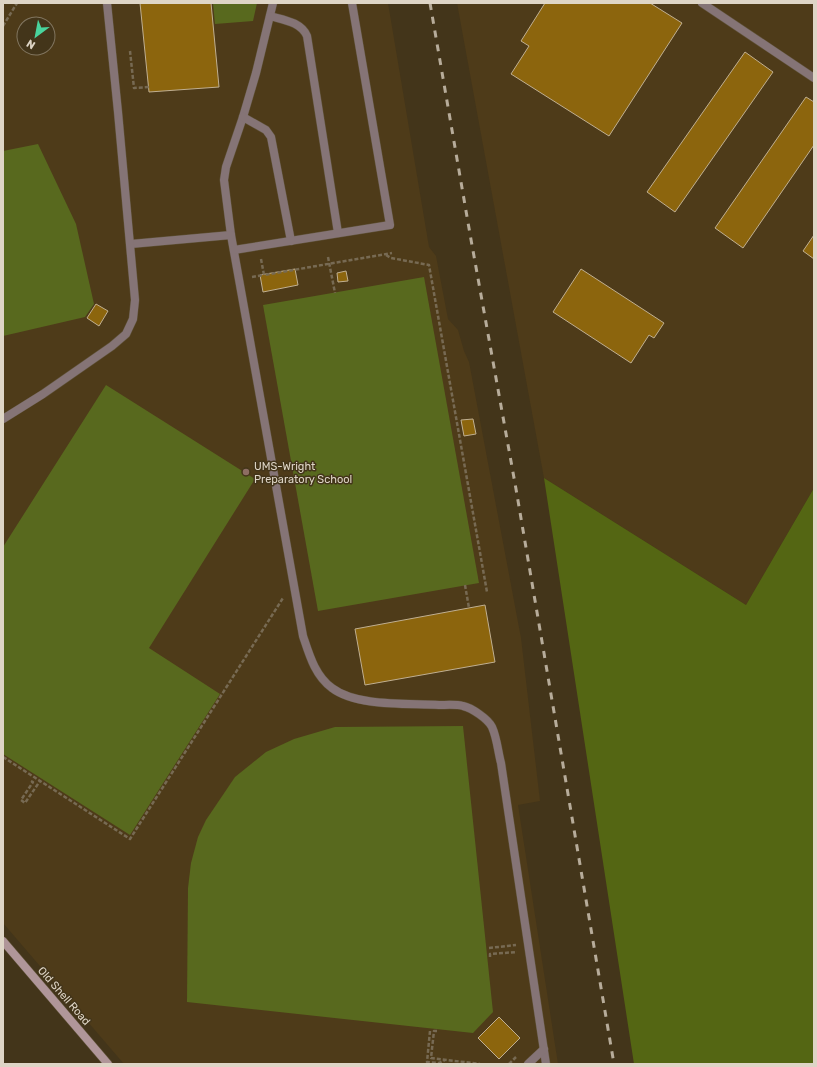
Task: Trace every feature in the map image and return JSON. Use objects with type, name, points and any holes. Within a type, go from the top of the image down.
[{"type":"street","name":"Old Shell Road","points":[[3,941],[108,1064]]},
{"type":"lane","points":[[3,419],[43,394],[112,346],[126,334],[133,319],[135,300],[131,244],[107,3]]},
{"type":"lane","points":[[273,3],[243,117],[231,150],[224,180],[231,235],[303,636],[310,658],[323,680],[332,688],[356,699],[374,702],[463,706],[484,718],[492,726],[500,763],[546,1064]]},
{"type":"lane","points":[[234,250],[390,224],[352,3]]},
{"type":"lane","points":[[702,3],[814,78]]},
{"type":"lane","points":[[270,16],[295,24],[304,29],[307,36],[338,233]]},
{"type":"lane","points":[[243,117],[266,130],[272,137],[291,241]]},
{"type":"lane","points":[[131,244],[231,235]]},
{"type":"lane","points":[[528,1064],[544,1049]]},
{"type":"path","points":[[3,26],[17,3]]},
{"type":"path","points":[[130,51],[134,88],[149,87]]},
{"type":"path","points":[[249,278],[392,253]]},
{"type":"path","points":[[386,254],[392,258],[429,265],[488,592]]},
{"type":"path","points":[[261,256],[264,275]]},
{"type":"path","points":[[328,257],[335,293]]},
{"type":"path","points":[[465,586],[469,608]]},
{"type":"path","points":[[3,758],[130,839],[284,596]]},
{"type":"path","points":[[31,781],[33,782],[21,800],[25,802],[40,781]]},
{"type":"path","points":[[489,948],[520,944]]},
{"type":"path","points":[[490,957],[490,954],[517,952],[518,959]]},
{"type":"path","points":[[430,1031],[427,1062],[439,1063],[445,1060]]},
{"type":"path","points":[[437,1031],[434,1031],[431,1058],[480,1064]]},
{"type":"path","points":[[509,1064],[519,1054]]},
{"type":"shaded area","name":"UMS-Wright Preparatory School","points":[[3,3],[388,3],[429,247],[436,256],[448,319],[458,330],[469,362],[521,638],[540,801],[518,805],[558,1064],[124,1064],[3,923]]},
{"type":"shaded area","points":[[457,3],[814,3],[814,488],[746,605],[544,478]]},
{"type":"green space","points":[[213,3],[257,3],[253,21],[215,24]]},
{"type":"green space","points":[[38,144],[76,224],[94,304],[85,317],[3,336],[3,151]]},
{"type":"green space","points":[[424,277],[479,583],[318,611],[263,305]]},
{"type":"green space","points":[[106,385],[255,479],[149,648],[220,694],[130,835],[3,754],[3,547]]},
{"type":"green space","points":[[544,478],[746,605],[814,488],[814,1064],[634,1064]]},
{"type":"green space","points":[[463,726],[493,1012],[473,1033],[187,1002],[188,888],[191,863],[198,837],[206,820],[235,777],[266,752],[294,739],[335,727]]},
{"type":"building","points":[[140,3],[211,3],[219,87],[149,92]]},
{"type":"building","points":[[545,3],[650,3],[682,23],[609,136],[511,74],[529,46],[521,41]]},
{"type":"building","points":[[745,52],[773,72],[675,212],[647,192]]},
{"type":"building","points":[[806,97],[814,102],[814,145],[743,248],[715,228]]},
{"type":"building","points":[[814,235],[814,259],[803,251]]},
{"type":"building","points":[[295,269],[298,285],[263,292],[260,275]]},
{"type":"building","points":[[581,269],[664,323],[654,338],[649,335],[631,363],[553,312]]},
{"type":"building","points":[[346,271],[348,281],[338,282],[337,273]]},
{"type":"building","points":[[96,304],[108,311],[99,326],[87,318]]},
{"type":"building","points":[[473,419],[476,434],[464,436],[461,420]]},
{"type":"building","points":[[485,605],[495,662],[365,685],[355,629]]},
{"type":"building","points":[[499,1017],[520,1038],[499,1059],[478,1038]]},
{"type":"railway","points":[[430,3],[516,489],[614,1064]]},
{"type":"place","name":"UMS-Wright Preparatory School","points":[[246,472]]}]
